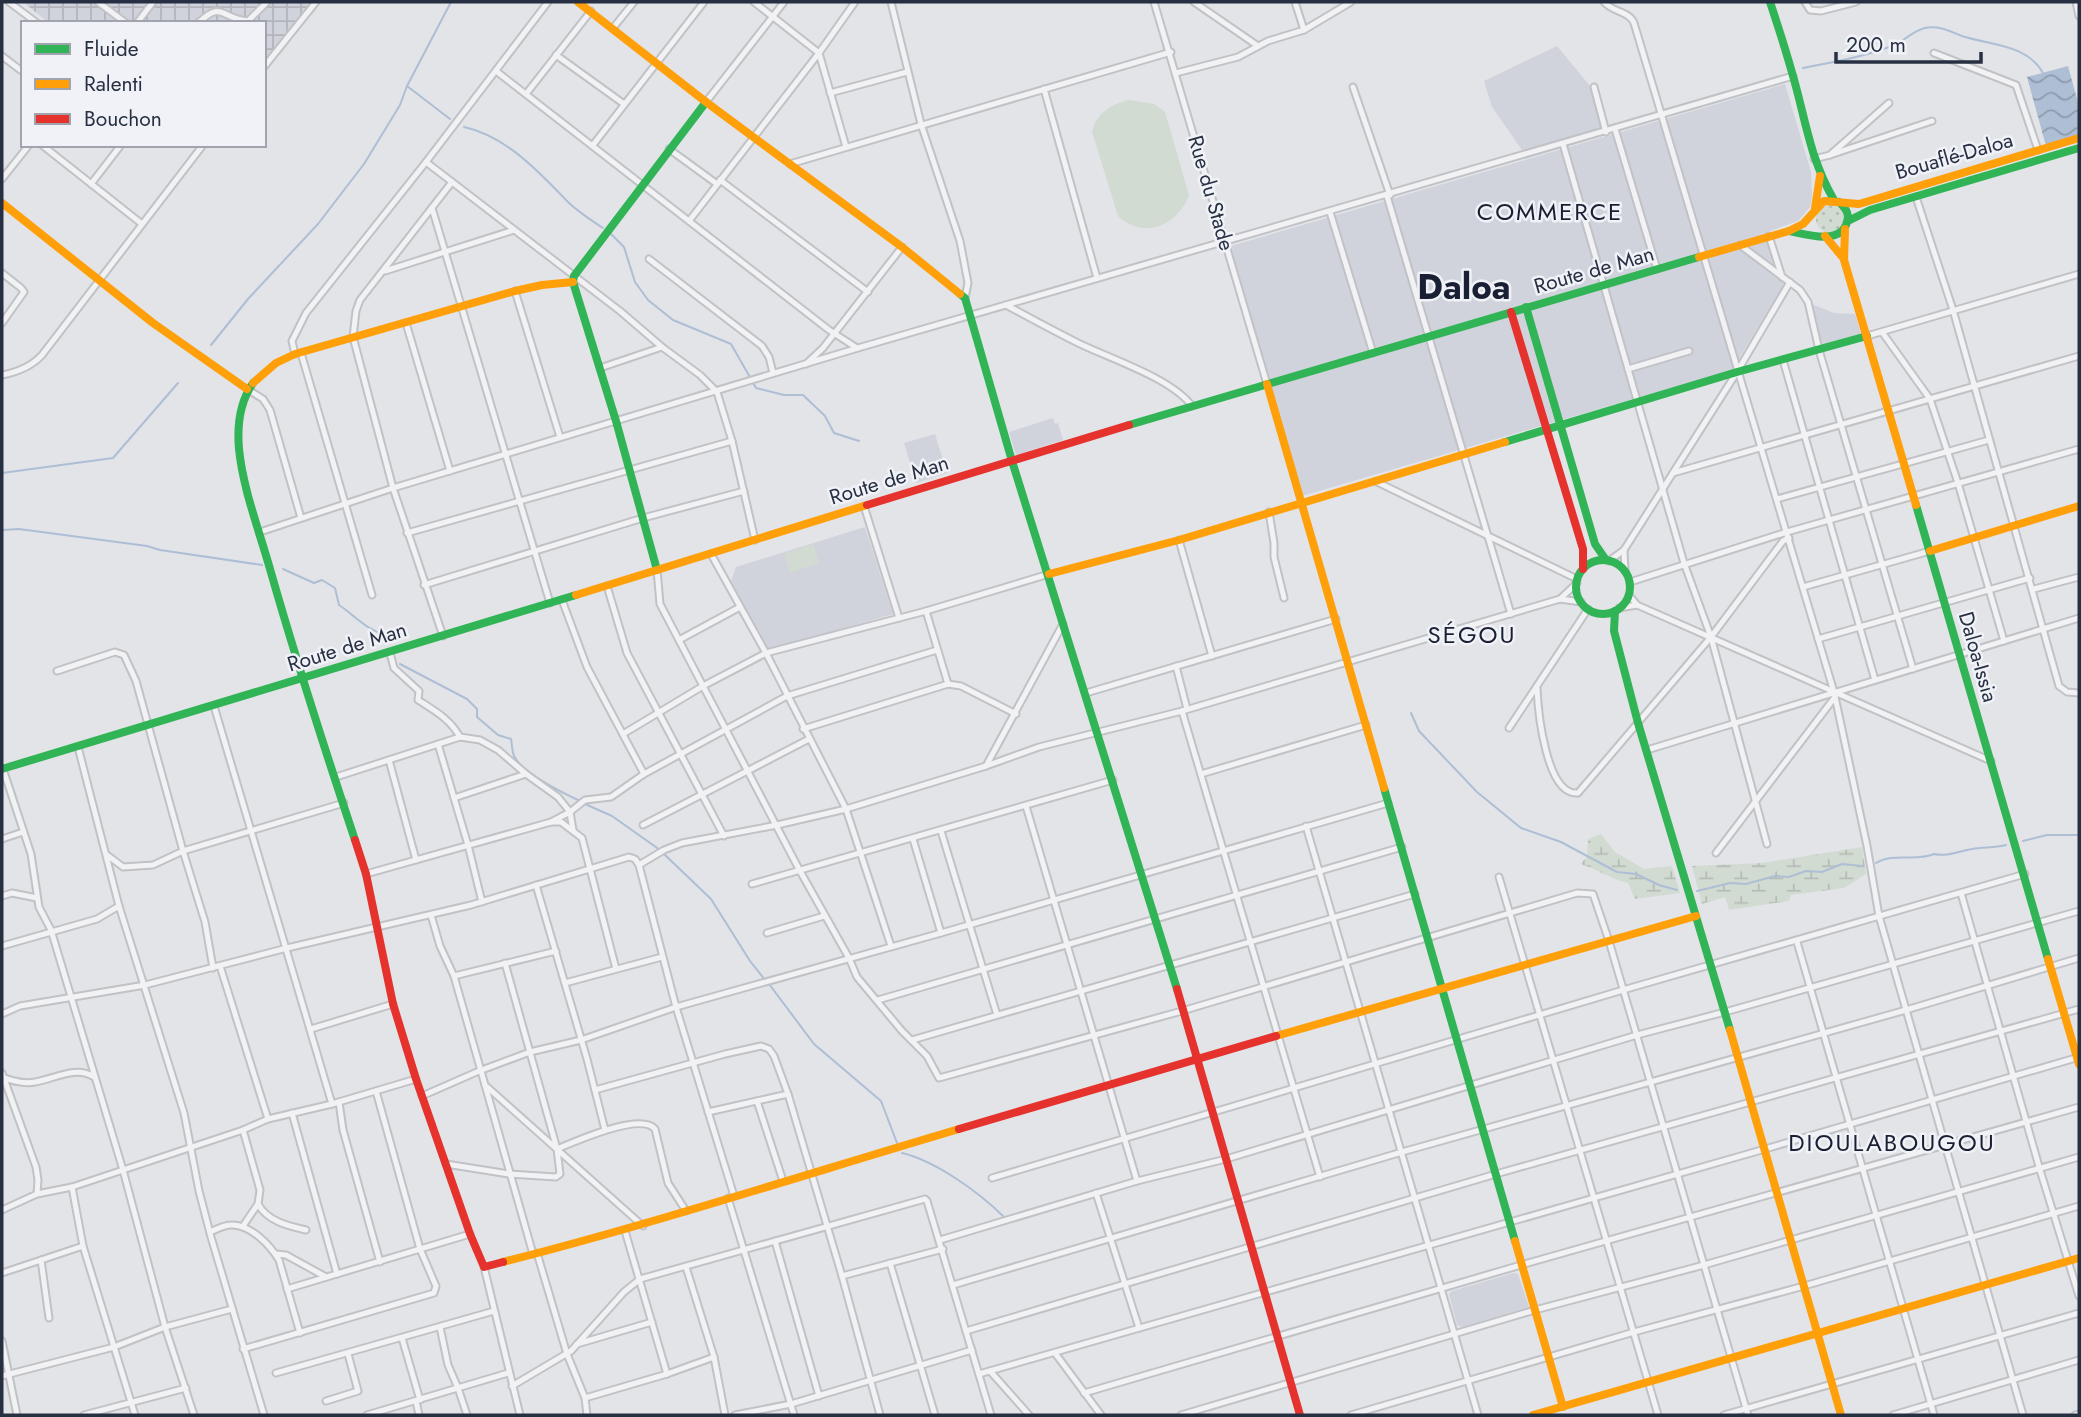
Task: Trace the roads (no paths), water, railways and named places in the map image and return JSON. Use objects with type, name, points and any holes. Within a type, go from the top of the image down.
[{"type":"main road","points":[[578,2],[706,102],[902,247],[965,298],[1012,461],[1157,920],[1300,1415]]},
{"type":"main road","points":[[1770,2],[1820,176],[1836,201],[1847,210],[1844,260]]},
{"type":"main road","points":[[706,102],[642,183],[574,279],[515,291],[298,353],[267,367],[247,389],[241,408],[238,446],[241,467],[302,679],[366,874],[379,926],[393,1004],[416,1079],[484,1267],[643,1226],[783,1181],[1197,1059],[1696,916]]},
{"type":"main road","name":"Bouaflé-Daloa","points":[[1847,225],[1859,214],[2040,155],[2079,138]]},
{"type":"main road","name":"Bouaflé-Daloa","points":[[1836,201],[1859,204],[2040,155],[2079,148]]},
{"type":"main road","points":[[1820,176],[1814,227],[1844,260]]},
{"type":"main road","points":[[1789,230],[1803,223],[1824,201],[1836,201]]},
{"type":"main road","points":[[2,203],[99,281],[247,389]]},
{"type":"main road","points":[[1789,230],[1834,236],[1847,225]]},
{"type":"main road","name":"Route de Man","points":[[2,769],[390,653],[1192,406],[1705,255],[1770,239],[1789,230]]},
{"type":"main road","name":"Daloa-Issia","points":[[1844,260],[2079,1059]]},
{"type":"main road","points":[[574,279],[657,570]]},
{"type":"main road","points":[[1526,307],[1595,544],[1607,560],[1625,571],[1630,582],[1629,595],[1617,609],[1601,614]]},
{"type":"main road","points":[[1511,312],[1583,549],[1583,569],[1577,581],[1577,593],[1581,602],[1588,609],[1601,614],[1614,631]]},
{"type":"main road","points":[[1049,574],[1179,540],[1737,372],[1867,336]]},
{"type":"main road","points":[[1267,384],[1565,1411]]},
{"type":"main road","points":[[1930,551],[2079,506]]},
{"type":"main road","points":[[1583,569],[1590,564],[1607,560]]},
{"type":"main road","points":[[1617,609],[1614,631],[1638,723],[1712,966],[1841,1415]]},
{"type":"main road","points":[[1534,1415],[1565,1411],[1649,1381],[2079,1258]]},
{"type":"street","points":[[2,10],[8,2],[34,21]]},
{"type":"street","points":[[98,2],[123,21]]},
{"type":"street","points":[[139,21],[153,2]]},
{"type":"street","points":[[199,21],[208,7],[215,5],[222,6],[231,16],[248,21],[267,2]]},
{"type":"street","points":[[266,64],[316,2]]},
{"type":"street","points":[[372,595],[298,353],[292,341],[306,313],[548,2]]},
{"type":"street","points":[[613,29],[634,2]]},
{"type":"street","points":[[593,145],[704,2]]},
{"type":"street","points":[[754,2],[819,53],[846,147]]},
{"type":"street","points":[[706,102],[783,2]]},
{"type":"street","points":[[689,221],[819,53],[855,2]]},
{"type":"street","points":[[891,2],[921,124],[960,240],[968,283],[965,298]]},
{"type":"street","name":"Rue du Stade","points":[[1154,2],[1171,52],[1267,384]]},
{"type":"street","points":[[1194,2],[1258,46]]},
{"type":"street","points":[[1296,2],[1304,30]]},
{"type":"street","points":[[1177,73],[1251,52],[1268,41],[1304,30],[1351,2]]},
{"type":"street","points":[[1604,2],[1633,19],[1705,255],[1737,372],[1762,447],[1835,695],[1879,916],[2024,1415]]},
{"type":"street","points":[[1805,2],[1810,10],[1821,11],[1856,2]]},
{"type":"street","points":[[2076,2],[2079,16]]},
{"type":"street","points":[[526,94],[591,11]]},
{"type":"street","points":[[790,164],[1171,52]]},
{"type":"street","points":[[1934,53],[2016,85],[2040,155]]},
{"type":"street","points":[[556,55],[625,104]]},
{"type":"street","points":[[2,56],[21,70]]},
{"type":"street","points":[[496,71],[858,348]]},
{"type":"street","points":[[830,93],[907,72]]},
{"type":"street","points":[[260,531],[773,373],[1793,75]]},
{"type":"street","points":[[1353,87],[1388,195],[1427,337],[1511,614]]},
{"type":"street","points":[[1594,87],[1605,131]]},
{"type":"street","points":[[1044,89],[1097,278]]},
{"type":"street","points":[[1830,155],[1889,103]]},
{"type":"street","points":[[1814,159],[1931,121]]},
{"type":"street","points":[[1615,129],[1657,269]]},
{"type":"street","points":[[1563,144],[1684,563],[1711,637],[1767,844]]},
{"type":"street","points":[[2,179],[27,147]]},
{"type":"street","points":[[45,147],[142,224]]},
{"type":"street","points":[[91,184],[119,147]]},
{"type":"street","points":[[2,375],[24,369],[34,363],[200,147]]},
{"type":"street","points":[[668,149],[719,182],[868,292]]},
{"type":"street","points":[[426,162],[700,375],[717,392],[732,441],[755,540]]},
{"type":"street","points":[[443,636],[393,488],[353,337],[360,300],[452,182]]},
{"type":"street","points":[[1916,197],[1953,310],[2034,589],[2059,686],[2067,692],[2079,693]]},
{"type":"street","points":[[432,208],[550,603]]},
{"type":"street","points":[[1330,212],[1373,353]]},
{"type":"street","points":[[385,271],[514,230]]},
{"type":"street","points":[[1770,239],[1783,277]]},
{"type":"street","points":[[1740,245],[1800,290],[1808,302],[1819,350],[1913,669]]},
{"type":"street","points":[[805,365],[823,348],[902,247]]},
{"type":"street","points":[[649,259],[762,346],[769,356],[773,373]]},
{"type":"street","points":[[2,273],[24,292],[2,323]]},
{"type":"street","points":[[1867,336],[2079,274]]},
{"type":"street","points":[[1607,560],[1623,550],[1737,372],[1790,282]]},
{"type":"street","points":[[515,291],[560,437]]},
{"type":"street","points":[[1006,305],[1075,342],[1162,381],[1184,395],[1192,406]]},
{"type":"street","points":[[406,323],[450,471]]},
{"type":"street","points":[[1882,332],[1930,399],[1958,483],[2004,642]]},
{"type":"street","points":[[600,368],[662,347]]},
{"type":"street","points":[[1628,369],[1689,351]]},
{"type":"street","points":[[1672,473],[2079,356]]},
{"type":"street","points":[[1783,360],[1875,680]]},
{"type":"street","points":[[247,389],[263,399],[270,410],[301,518]]},
{"type":"street","points":[[1777,499],[1989,440]]},
{"type":"street","points":[[407,533],[732,441]]},
{"type":"street","points":[[1630,582],[1684,563],[1788,535],[1866,509],[2079,449]]},
{"type":"street","points":[[1377,482],[1577,581],[1560,599]]},
{"type":"street","points":[[424,585],[643,518],[744,491]]},
{"type":"street","points":[[864,506],[900,618]]},
{"type":"street","points":[[1269,512],[1274,543],[1273,557],[1284,598]]},
{"type":"street","points":[[1537,688],[1541,725],[1552,770],[1557,783],[1573,794],[1582,790],[1711,637],[1788,535]]},
{"type":"street","points":[[1179,540],[1213,656]]},
{"type":"street","points":[[1623,550],[1625,571]]},
{"type":"street","points":[[1803,587],[1930,551]]},
{"type":"street","points":[[711,554],[766,653],[846,809],[891,946]]},
{"type":"street","points":[[657,570],[658,598],[857,977],[927,1056],[937,1075],[942,1078],[1577,894],[1593,894],[1747,1412]]},
{"type":"street","points":[[623,734],[703,686],[766,653],[926,611],[1049,574]]},
{"type":"street","points":[[2034,589],[2079,577]]},
{"type":"street","points":[[1818,639],[2030,578]]},
{"type":"street","points":[[607,586],[627,653],[724,836]]},
{"type":"street","points":[[1629,595],[1637,605],[1835,695],[1991,761]]},
{"type":"street","points":[[639,865],[682,843],[846,809],[1021,753],[1185,710],[1560,599],[1581,602]]},
{"type":"street","points":[[562,600],[587,667],[644,774]]},
{"type":"street","points":[[1617,609],[1637,605]]},
{"type":"street","points":[[679,640],[740,607]]},
{"type":"street","points":[[1509,728],[1588,609]]},
{"type":"street","points":[[926,611],[948,684]]},
{"type":"street","points":[[1647,750],[1835,695],[1875,680],[2079,618]]},
{"type":"street","points":[[1086,693],[1336,619]]},
{"type":"street","points":[[986,766],[1064,624]]},
{"type":"street","points":[[366,874],[551,822],[585,800],[609,798],[644,774],[787,696],[937,650]]},
{"type":"street","points":[[57,671],[119,652],[128,662],[136,681],[205,922],[213,968]]},
{"type":"street","points":[[390,653],[394,668],[419,691],[418,700],[442,715],[460,737]]},
{"type":"street","points":[[1176,666],[1201,774],[1321,1177]]},
{"type":"street","points":[[803,729],[948,684],[961,686],[1016,714]]},
{"type":"street","points":[[1716,853],[1835,695]]},
{"type":"street","points":[[214,706],[335,1103],[380,1262]]},
{"type":"street","points":[[1201,774],[1366,725]]},
{"type":"street","points":[[336,777],[460,737],[480,740],[509,758],[558,797],[570,812],[573,830]]},
{"type":"street","points":[[643,825],[808,739]]},
{"type":"street","points":[[438,744],[482,902]]},
{"type":"street","points":[[78,747],[119,906],[184,1113],[210,1232],[264,1415]]},
{"type":"street","points":[[389,760],[416,860]]},
{"type":"street","points":[[2,769],[34,870],[39,908],[51,930],[123,1170],[165,1327],[194,1415]]},
{"type":"street","points":[[454,798],[526,774]]},
{"type":"street","points":[[752,884],[1113,780]]},
{"type":"street","points":[[107,855],[123,867],[153,865],[183,851],[344,803]]},
{"type":"street","points":[[422,1096],[530,1052],[581,1040],[676,1007],[787,978],[1388,803]]},
{"type":"street","points":[[1026,806],[1137,1181]]},
{"type":"street","points":[[551,822],[561,822],[582,838],[616,969]]},
{"type":"street","points":[[1307,826],[1478,1415]]},
{"type":"street","points":[[941,831],[997,1015]]},
{"type":"street","points":[[2,839],[23,832]]},
{"type":"street","points":[[913,839],[941,933]]},
{"type":"street","points":[[878,1000],[1402,847]]},
{"type":"street","points":[[2,1014],[20,1006],[145,985],[287,948],[431,915],[629,857],[635,859],[639,865],[662,957],[708,1112],[744,1250],[794,1415]]},
{"type":"street","points":[[992,1178],[1623,990],[1797,942],[2025,874]]},
{"type":"street","points":[[1499,877],[1658,1415]]},
{"type":"street","points":[[536,885],[605,1130]]},
{"type":"street","points":[[1961,892],[2040,1170],[2079,1296]]},
{"type":"street","points":[[2,896],[12,893],[37,898]]},
{"type":"street","points":[[912,1040],[1415,894]]},
{"type":"street","points":[[2,946],[97,919],[119,906]]},
{"type":"street","points":[[940,1240],[1137,1181],[1226,1159],[1637,1035],[2079,911]]},
{"type":"street","points":[[431,915],[440,946],[454,976],[509,1174],[567,1354],[585,1398],[587,1415]]},
{"type":"street","points":[[767,933],[824,916]]},
{"type":"street","points":[[1797,942],[1934,1415]]},
{"type":"street","points":[[454,976],[556,951]]},
{"type":"street","points":[[565,983],[662,957]]},
{"type":"street","points":[[953,1285],[1402,1152],[1823,1034],[2079,958]]},
{"type":"street","points":[[446,1164],[509,1174],[559,1176],[557,1149],[505,963]]},
{"type":"street","points":[[220,966],[268,1119]]},
{"type":"street","points":[[311,1029],[393,1004]]},
{"type":"street","points":[[966,1331],[1496,1174],[1836,1080],[2079,1009]]},
{"type":"street","points":[[595,1090],[761,1046],[769,1049],[774,1055],[788,1094],[812,1173],[880,1415]]},
{"type":"street","points":[[979,1374],[2079,1059]]},
{"type":"street","points":[[2,1076],[33,1083],[83,1072],[94,1077]]},
{"type":"street","points":[[2,1076],[36,1167],[37,1194]]},
{"type":"street","points":[[2,1210],[37,1194],[72,1187],[243,1130],[268,1119],[416,1079]]},
{"type":"street","points":[[485,1085],[643,1226]]},
{"type":"street","points":[[243,1349],[434,1293],[436,1286],[420,1249],[376,1091]]},
{"type":"street","points":[[708,1112],[788,1094]]},
{"type":"street","points":[[757,1101],[783,1181]]},
{"type":"street","points":[[1084,1393],[1521,1265],[2079,1108]]},
{"type":"street","points":[[292,1113],[337,1275]]},
{"type":"street","points":[[557,1149],[605,1130],[645,1123],[652,1125],[668,1183],[686,1211]]},
{"type":"street","points":[[243,1130],[259,1186],[258,1204],[262,1212],[285,1226],[306,1230]]},
{"type":"street","points":[[1181,1415],[1535,1310],[1704,1265],[2079,1157]]},
{"type":"street","points":[[72,1187],[83,1245],[135,1415]]},
{"type":"street","points":[[1096,1193],[1139,1328]]},
{"type":"street","points":[[512,1387],[567,1354],[624,1292],[640,1279],[925,1199],[943,1249],[990,1415]]},
{"type":"street","points":[[243,1226],[258,1204]]},
{"type":"street","points":[[1351,1415],[2079,1206]]},
{"type":"street","points":[[210,1232],[226,1225],[243,1226],[263,1240],[276,1254],[300,1333]]},
{"type":"street","points":[[625,1231],[667,1374]]},
{"type":"street","points":[[287,1289],[470,1234]]},
{"type":"street","points":[[775,1241],[819,1396]]},
{"type":"street","points":[[2,1273],[83,1245]]},
{"type":"street","points":[[842,1276],[943,1249]]},
{"type":"street","points":[[276,1254],[286,1255],[327,1278]]},
{"type":"street","points":[[41,1260],[49,1318]]},
{"type":"street","points":[[890,1263],[935,1415]]},
{"type":"street","points":[[484,1267],[520,1415]]},
{"type":"street","points":[[686,1267],[715,1357],[725,1415]]},
{"type":"street","points":[[2,1376],[114,1347],[165,1327],[232,1309]]},
{"type":"street","points":[[276,1373],[494,1311]]},
{"type":"street","points":[[1724,1415],[1747,1412],[1918,1358],[2079,1313]]},
{"type":"street","points":[[578,1344],[652,1322]]},
{"type":"street","points":[[440,1327],[448,1365],[467,1415]]},
{"type":"street","points":[[402,1338],[418,1400],[419,1415]]},
{"type":"street","points":[[2,1341],[17,1415]]},
{"type":"street","points":[[735,1415],[791,1404],[972,1350]]},
{"type":"street","points":[[1055,1353],[1101,1415]]},
{"type":"street","points":[[326,1401],[358,1391],[348,1354]]},
{"type":"street","points":[[585,1398],[715,1357]]},
{"type":"street","points":[[1893,1415],[2079,1360]]},
{"type":"street","points":[[990,1371],[1029,1415]]},
{"type":"street","points":[[367,1415],[508,1373]]},
{"type":"street","points":[[84,1415],[186,1388]]},
{"type":"street","points":[[1385,1406],[1387,1415]]},
{"type":"water","points":[[2068,66],[2079,106],[2079,136],[2046,146],[2027,77]]},
{"type":"waterway","points":[[211,345],[248,299],[318,224],[364,164],[400,105],[407,86],[451,2]]},
{"type":"waterway","points":[[1803,68],[1881,50],[1897,44],[1920,29],[1935,27],[2017,51],[2036,63],[2043,73]]},
{"type":"waterway","points":[[407,86],[450,119]]},
{"type":"waterway","points":[[464,127],[494,138],[508,147],[533,167],[572,206],[603,228]]},
{"type":"waterway","points":[[611,234],[624,247],[635,282],[648,300],[673,320],[731,344],[751,379]]},
{"type":"waterway","points":[[752,381],[756,388],[784,395],[803,395],[825,416],[834,433],[859,441]]},
{"type":"waterway","points":[[2,473],[113,458],[178,383]]},
{"type":"waterway","points":[[2,530],[19,529],[147,546],[262,565]]},
{"type":"waterway","points":[[283,569],[314,583],[322,580],[335,588],[339,605],[366,626],[385,635]]},
{"type":"waterway","points":[[400,664],[467,699],[477,709],[477,717],[498,735],[511,739],[514,756],[525,769],[580,801]]},
{"type":"waterway","points":[[1411,713],[1419,731],[1477,792],[1521,828],[1561,842],[1617,872],[1636,874],[1677,890]]},
{"type":"waterway","points":[[585,804],[612,816],[660,850]]},
{"type":"waterway","points":[[2023,841],[2047,835],[2079,835]]},
{"type":"waterway","points":[[1876,863],[1890,858],[1948,854],[2006,845]]},
{"type":"waterway","points":[[664,854],[711,899],[765,980]]},
{"type":"waterway","points":[[1697,891],[1730,883],[1746,884],[1775,876],[1789,877],[1806,871],[1822,872],[1842,864],[1862,866]]},
{"type":"waterway","points":[[769,984],[814,1044],[881,1101],[897,1143]]},
{"type":"waterway","points":[[902,1153],[929,1163],[957,1179],[1004,1217]]},
{"type":"district","name":"COMMERCE","points":[[1550,211]]},
{"type":"district","name":"Daloa","points":[[1464,287]]},
{"type":"district","name":"SÉGOU","points":[[1472,634]]},
{"type":"district","name":"DIOULABOUGOU","points":[[1892,1142]]}]
